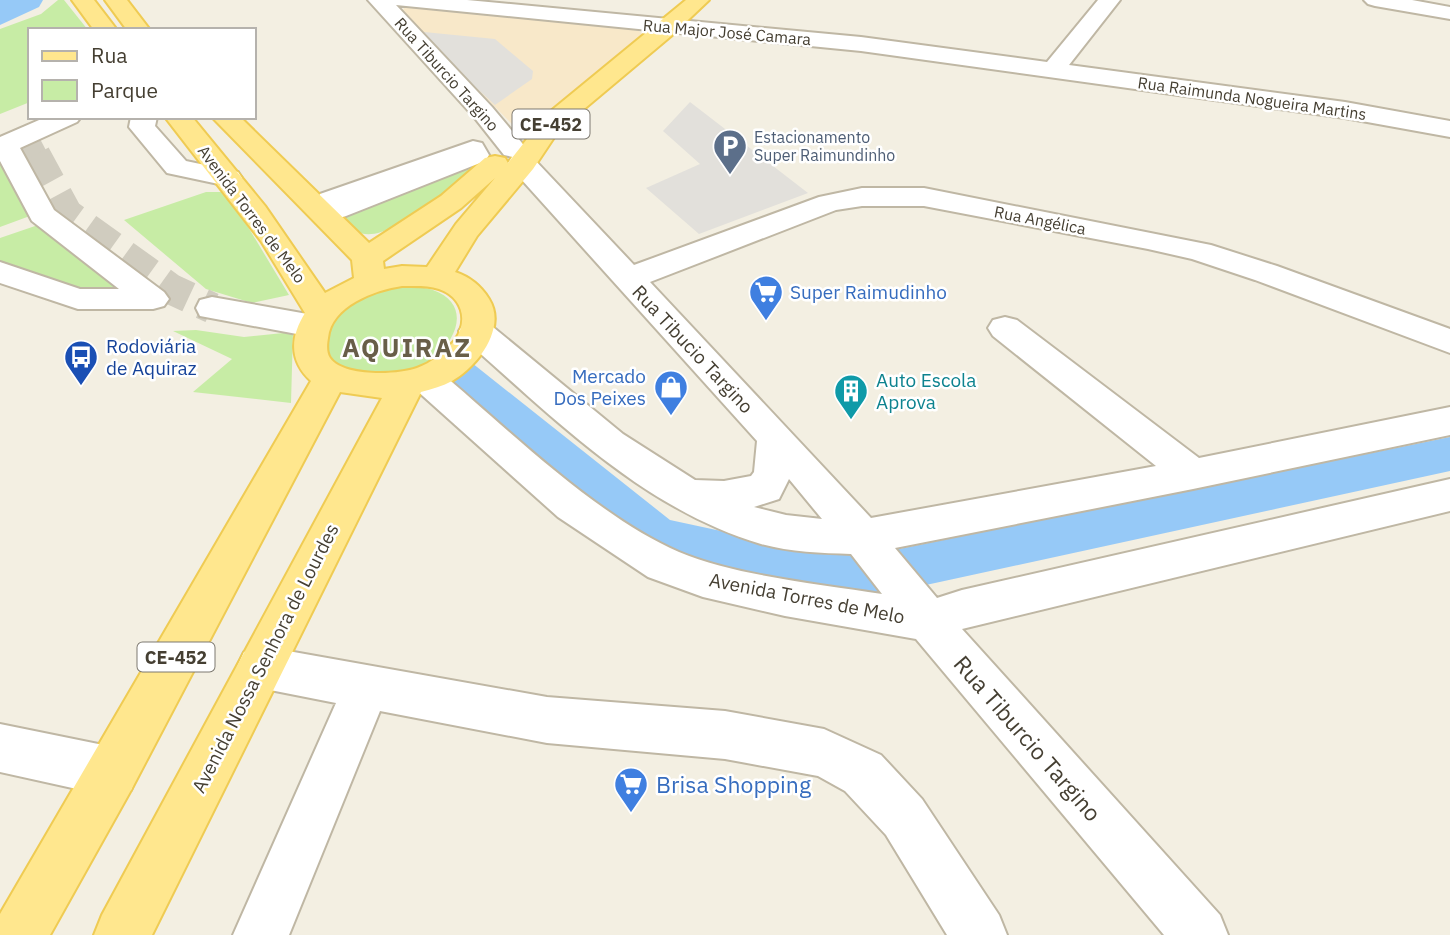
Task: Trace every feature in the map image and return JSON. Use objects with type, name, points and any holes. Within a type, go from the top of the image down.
[{"type":"main road","points":[[83,0],[104,28]]},
{"type":"main road","points":[[116,0],[137,28]]},
{"type":"main road","name":"CE-452","points":[[437,277],[456,242],[518,156],[552,122],[669,27],[698,0]]},
{"type":"main road","name":"Avenida Torres de Melo","points":[[180,119],[228,178],[294,268],[318,320]]},
{"type":"main road","name":"Avenida Torres de Melo","points":[[227,119],[369,270]]},
{"type":"main road","points":[[369,270],[402,276],[437,277],[455,283],[471,295],[480,308],[480,321],[464,352],[439,372],[417,381],[367,386],[331,378],[312,360],[310,346],[318,320],[369,270],[451,202],[518,156]]},
{"type":"main road","name":"CE-452","points":[[19,935],[113,772],[297,435],[331,378]]},
{"type":"main road","name":"Avenida Nossa Senhora de Lourdes","points":[[122,935],[260,667],[417,381]]},
{"type":"street","name":"Rua Tiburcio Targino","points":[[379,0],[483,112],[518,156]]},
{"type":"street","name":"Rua Major José Camara","points":[[400,0],[861,44],[1054,69]]},
{"type":"street","points":[[1054,69],[1109,0]]},
{"type":"street","points":[[1375,0],[1450,13]]},
{"type":"street","name":"Rua Raimunda Nogueira Martins","points":[[1054,69],[1346,110],[1450,129]]},
{"type":"street","points":[[0,126],[28,114]]},
{"type":"street","points":[[0,149],[64,119]]},
{"type":"street","points":[[144,119],[142,127],[177,167],[228,178]]},
{"type":"street","points":[[0,149],[7,148],[42,215],[153,299],[78,299],[0,272]]},
{"type":"street","name":"Rua Tibucio Targino","points":[[518,156],[776,438],[866,541]]},
{"type":"street","name":"Rua Angélica","points":[[628,279],[829,203],[862,197],[924,197],[1200,252],[1266,273],[1450,341]]},
{"type":"street","points":[[212,307],[318,320]]},
{"type":"street","points":[[1005,328],[1193,474]]},
{"type":"street","points":[[476,331],[624,453],[682,492],[715,510],[764,527],[866,541],[1450,421]]},
{"type":"street","name":"Avenida Torres de Melo","points":[[417,381],[572,506],[663,564],[704,579],[785,597],[929,621],[961,609],[1445,501]]},
{"type":"street","points":[[682,492],[721,498],[741,496],[765,488],[773,473],[776,438]]},
{"type":"street","name":"Rua Tiburcio Targino","points":[[866,541],[929,621],[1200,935]]},
{"type":"street","points":[[260,667],[547,720],[725,734],[824,753],[863,773],[904,817],[979,935]]},
{"type":"street","points":[[261,935],[367,687]]},
{"type":"street","points":[[0,748],[113,772]]},
{"type":"shaded area","points":[[420,3],[619,27],[639,31],[643,35],[642,41],[533,130],[513,125],[402,14],[404,8]]},
{"type":"shaded area","points":[[414,31],[495,39],[533,71],[532,79],[495,105]]},
{"type":"shaded area","name":"Estacionamento Super Raimundinho","points":[[690,102],[808,193],[699,234],[646,188],[700,164],[663,131]]},
{"type":"green space","points":[[58,0],[64,0],[86,28],[28,28],[28,103],[0,114],[0,29],[41,14]]},
{"type":"green space","points":[[0,154],[38,213],[0,227]]},
{"type":"green space","points":[[479,163],[420,211],[385,231],[369,234],[356,231],[340,209]]},
{"type":"green space","points":[[206,192],[227,192],[289,295],[252,303],[206,289],[124,220]]},
{"type":"green space","points":[[41,224],[139,296],[81,296],[0,265],[0,238]]},
{"type":"green space","points":[[395,288],[433,290],[452,303],[457,320],[450,340],[434,358],[412,371],[384,377],[355,373],[326,356],[327,321],[359,297]]},
{"type":"green space","points":[[196,330],[244,337],[293,332],[291,403],[193,392],[232,359],[173,331]]},
{"type":"water","points":[[0,0],[43,0],[39,7],[0,25]]},
{"type":"waterway","points":[[458,373],[657,536],[824,574],[889,572],[1450,454]]},
{"type":"tunnel","points":[[25,136],[36,157]]},
{"type":"tunnel","points":[[35,155],[67,214],[171,289],[212,308]]},
{"type":"place","name":"Estacionamento Super Raimundinho","points":[[730,176]]},
{"type":"place","name":"Super Raimudinho","points":[[766,322]]},
{"type":"place","name":"Rodoviária de Aquiraz","points":[[81,387]]},
{"type":"place","name":"Mercado Dos Peixes","points":[[671,417]]},
{"type":"place","name":"Auto Escola Aprova","points":[[851,421]]},
{"type":"place","name":"Brisa Shopping","points":[[631,814]]},
{"type":"district","name":"AQUIRAZ","points":[[407,347]]}]
